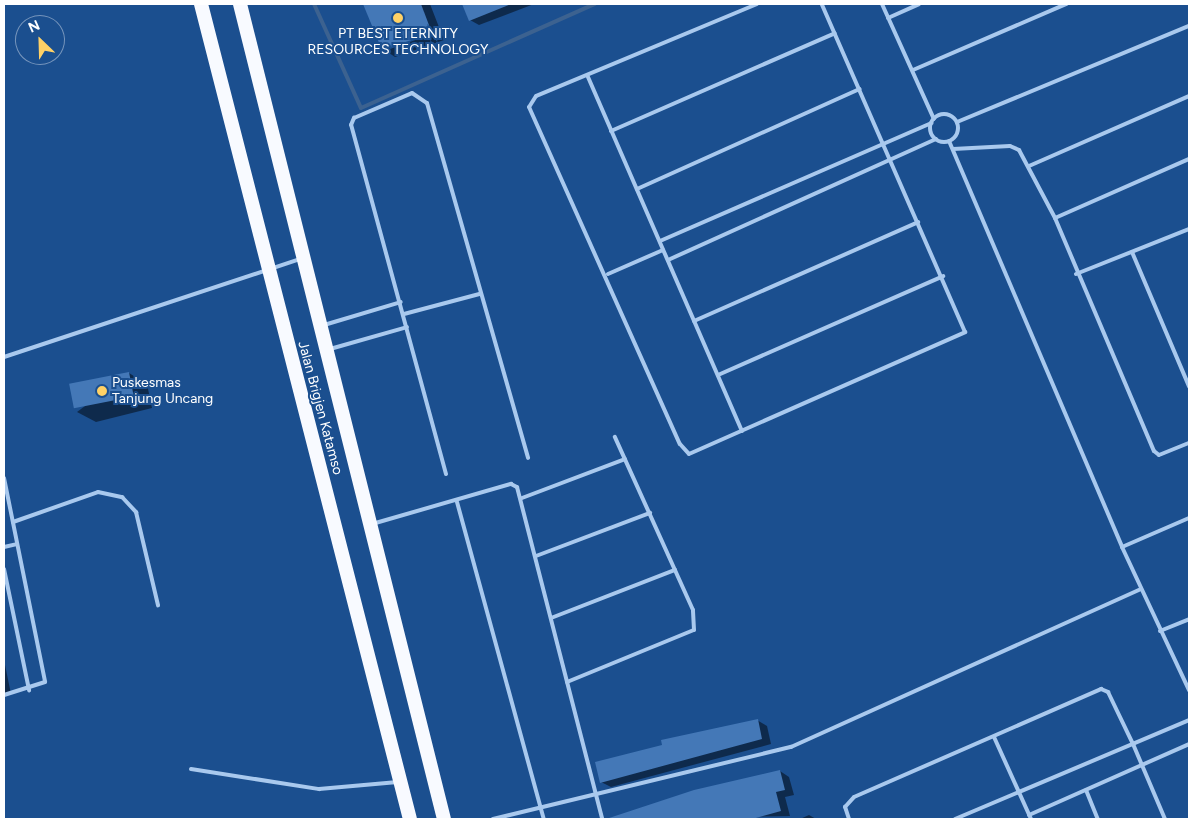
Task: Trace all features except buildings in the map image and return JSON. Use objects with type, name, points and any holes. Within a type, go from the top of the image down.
[{"type":"highway","name":"Jalan Brigjen Katamso","points":[[201,4],[267,269],[410,819]]},
{"type":"highway","name":"Jalan Brigjen Katamso","points":[[240,4],[322,326],[367,525],[444,819]]},
{"type":"lane","points":[[757,4],[588,77],[536,96],[529,107],[608,274],[684,450],[689,454],[964,334],[943,276],[822,4]]},
{"type":"lane","points":[[882,4],[913,70],[933,121],[936,139]]},
{"type":"lane","points":[[888,18],[919,4]]},
{"type":"lane","points":[[913,70],[1066,4]]},
{"type":"lane","points":[[957,122],[1189,26]]},
{"type":"lane","points":[[611,132],[835,33]]},
{"type":"lane","points":[[588,77],[742,431]]},
{"type":"lane","points":[[637,189],[860,89]]},
{"type":"lane","points":[[446,474],[401,302],[351,125],[354,118],[412,93],[428,104],[479,294],[528,458]]},
{"type":"lane","points":[[1029,166],[1189,96]]},
{"type":"lane","points":[[660,241],[884,144],[946,114],[957,122],[958,131],[949,141]]},
{"type":"lane","points":[[668,260],[936,139],[949,141]]},
{"type":"lane","points":[[949,141],[1122,547],[1189,690]]},
{"type":"lane","points":[[953,149],[1014,147],[1029,166],[1055,218],[1076,274],[1157,455],[1189,442]]},
{"type":"lane","points":[[1055,218],[1189,159]]},
{"type":"lane","points":[[694,320],[918,222]]},
{"type":"lane","points":[[1076,274],[1188,230],[1189,236]]},
{"type":"lane","points":[[608,274],[664,250]]},
{"type":"lane","points":[[1132,252],[1189,386]]},
{"type":"lane","points":[[4,356],[305,258]]},
{"type":"lane","points":[[718,375],[943,276]]},
{"type":"lane","points":[[404,314],[479,294]]},
{"type":"lane","points":[[322,326],[401,302]]},
{"type":"lane","points":[[327,350],[407,327]]},
{"type":"lane","points":[[567,682],[694,630],[693,610],[615,437]]},
{"type":"lane","points":[[522,498],[626,459]]},
{"type":"lane","points":[[4,478],[45,682],[30,690],[4,695]]},
{"type":"lane","points":[[367,525],[457,502],[511,484],[522,498],[602,819]]},
{"type":"lane","points":[[13,522],[98,492],[122,497],[136,512],[158,605]]},
{"type":"lane","points":[[457,502],[544,819]]},
{"type":"lane","points":[[536,556],[650,513]]},
{"type":"lane","points":[[1122,547],[1189,518]]},
{"type":"lane","points":[[4,547],[18,544]]},
{"type":"lane","points":[[4,569],[30,690]]},
{"type":"lane","points":[[551,618],[675,570]]},
{"type":"lane","points":[[493,819],[814,739],[1141,589]]},
{"type":"lane","points":[[1160,631],[1189,618]]},
{"type":"lane","points":[[849,819],[845,807],[854,797],[1101,689],[1108,692],[1143,766],[1165,819]]},
{"type":"lane","points":[[955,819],[1189,720]]},
{"type":"lane","points":[[994,737],[1020,791],[1030,817],[1189,744]]},
{"type":"lane","points":[[191,769],[319,789],[401,782]]},
{"type":"lane","points":[[1086,790],[1098,819]]},
{"type":"waterway","points":[[314,4],[361,108],[595,4]]},
{"type":"place","name":"PT BEST ETERNITY RESOURCES TECHNOLOGY","points":[[398,18]]},
{"type":"place","name":"Puskesmas Tanjung Uncang","points":[[102,391]]}]
